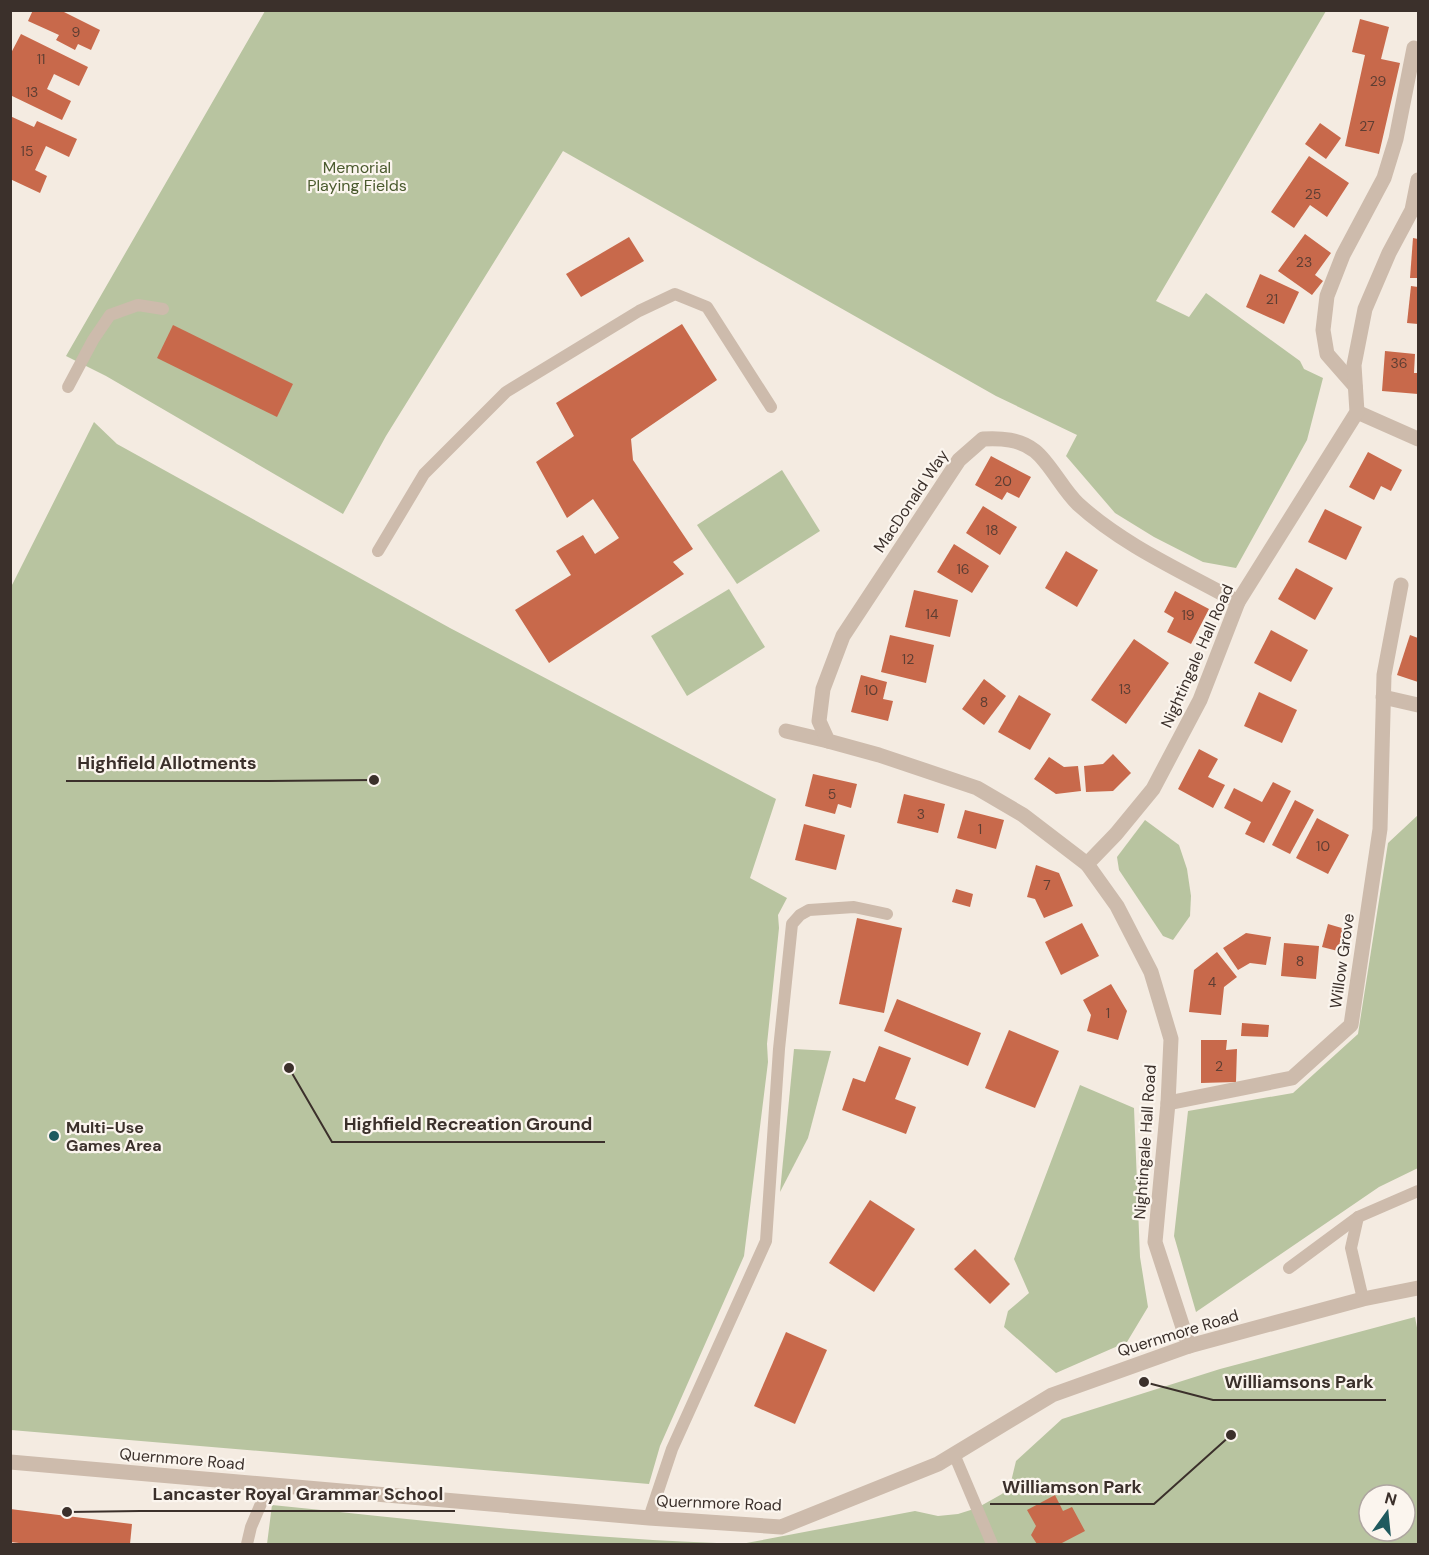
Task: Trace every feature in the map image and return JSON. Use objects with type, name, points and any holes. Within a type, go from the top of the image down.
[{"type":"street","points":[[1355,386],[1327,354],[1323,330],[1327,296],[1343,255],[1384,178],[1396,139],[1414,48]]},
{"type":"street","points":[[1419,180],[1415,210],[1389,253],[1365,309],[1354,365],[1357,412],[1419,439]]},
{"type":"street","name":"Nightingale Hall Road","points":[[1189,1346],[1155,1242],[1168,1102],[1171,1039],[1151,972],[1117,906],[1087,864],[1116,834],[1153,789],[1200,700],[1238,602],[1357,412]]},
{"type":"street","name":"MacDonald Way","points":[[828,741],[819,721],[823,689],[843,636],[959,460],[983,439],[1008,438],[1035,451],[1076,502],[1099,522],[1130,543],[1238,602]]},
{"type":"street","name":"Willow Grove","points":[[1168,1102],[1292,1078],[1351,1025],[1380,829],[1384,675],[1401,585]]},
{"type":"street","points":[[1383,697],[1419,705]]},
{"type":"street","points":[[786,730],[879,755],[976,788],[1023,814],[1087,864]]},
{"type":"street","name":"Quernmore Road","points":[[10,1462],[649,1518],[781,1527],[938,1464],[1052,1395],[1189,1346],[1363,1299],[1419,1288]]},
{"type":"lane","points":[[378,551],[424,474],[506,392],[639,311],[675,294],[707,307],[771,407]]},
{"type":"lane","points":[[68,387],[84,355],[110,315],[138,305],[164,309]]},
{"type":"lane","points":[[649,1518],[672,1449],[766,1241],[779,1049],[792,924],[800,915],[809,910],[854,907],[887,914]]},
{"type":"lane","points":[[1289,1268],[1358,1217],[1419,1191]]},
{"type":"lane","points":[[1358,1217],[1351,1248],[1363,1299]]},
{"type":"lane","points":[[954,1454],[992,1545]]},
{"type":"lane","points":[[247,1545],[251,1527],[269,1485]]},
{"type":"green space","name":"Memorial Playing Fields","points":[[265,11],[1326,11],[1156,301],[1189,317],[1206,293],[1300,361],[1304,369],[1323,378],[1307,440],[1236,568],[1203,562],[1154,537],[1115,513],[1066,456],[1077,435],[996,396],[563,151],[386,436],[343,514],[106,376],[66,356]]},
{"type":"green space","points":[[94,422],[117,444],[450,628],[776,799],[750,878],[787,898],[778,915],[779,928],[767,1044],[768,1062],[744,1256],[660,1446],[649,1484],[11,1430],[11,587]]},
{"type":"green space","points":[[782,470],[820,531],[737,584],[697,525]]},
{"type":"green space","points":[[729,589],[765,647],[687,696],[651,636]]},
{"type":"green space","points":[[1418,815],[1418,1168],[1379,1187],[1196,1312],[1174,1236],[1188,1111],[1293,1093],[1358,1034],[1388,843]]},
{"type":"green space","points":[[1145,820],[1179,845],[1187,869],[1191,896],[1190,916],[1173,940],[1163,936],[1119,870],[1117,857]]},
{"type":"green space","points":[[794,1049],[831,1051],[808,1138],[780,1192]]},
{"type":"green space","points":[[1080,1085],[1134,1108],[1140,1257],[1148,1307],[1127,1342],[1056,1373],[1004,1327],[1008,1311],[1029,1293],[1014,1259]]},
{"type":"green space","points":[[1415,1317],[1418,1333],[1418,1544],[741,1544],[915,1511],[938,1516],[958,1514],[977,1508],[1002,1494],[1010,1486],[1016,1461],[1062,1419],[1220,1369]]},
{"type":"green space","points":[[272,1505],[564,1534],[740,1544],[267,1544]]},
{"type":"building","points":[[33,10],[60,10],[100,30],[91,50],[78,44],[75,50],[56,40],[59,35],[28,21]]},
{"type":"building","points":[[1360,19],[1389,27],[1381,59],[1400,63],[1379,154],[1345,146],[1365,55],[1352,52]]},
{"type":"building","points":[[21,34],[88,67],[79,86],[54,74],[47,89],[71,101],[62,120],[10,95],[10,55]]},
{"type":"building","points":[[10,116],[34,127],[37,121],[77,139],[69,157],[46,146],[35,170],[47,176],[40,193],[10,179]]},
{"type":"building","points":[[1320,123],[1341,138],[1326,159],[1305,144]]},
{"type":"building","points":[[1309,156],[1349,183],[1327,217],[1310,205],[1294,228],[1271,212]]},
{"type":"building","points":[[1305,234],[1331,253],[1315,275],[1323,281],[1312,295],[1278,271]]},
{"type":"building","points":[[629,237],[644,261],[581,297],[566,274]]},
{"type":"building","points":[[1413,238],[1418,239],[1418,278],[1410,278]]},
{"type":"building","points":[[1260,274],[1299,292],[1284,324],[1246,307]]},
{"type":"building","points":[[1411,286],[1418,287],[1418,324],[1407,323]]},
{"type":"building","points":[[682,324],[717,380],[631,439],[633,460],[693,549],[673,562],[684,574],[549,663],[515,610],[571,575],[556,551],[583,535],[595,554],[619,538],[593,499],[567,518],[536,462],[574,436],[556,403]]},
{"type":"building","points":[[173,325],[293,384],[277,417],[157,358]]},
{"type":"building","points":[[1385,351],[1415,354],[1414,373],[1418,373],[1418,394],[1382,391]]},
{"type":"building","points":[[1368,452],[1402,470],[1391,491],[1381,486],[1374,500],[1349,487]]},
{"type":"building","points":[[991,456],[1031,477],[1019,498],[1007,492],[1002,500],[975,485]]},
{"type":"building","points":[[983,506],[1017,527],[1000,555],[966,533]]},
{"type":"building","points":[[1325,509],[1362,527],[1346,560],[1308,542]]},
{"type":"building","points":[[954,544],[989,566],[972,593],[937,572]]},
{"type":"building","points":[[1066,551],[1098,570],[1077,607],[1045,588]]},
{"type":"building","points":[[1296,568],[1333,588],[1315,620],[1278,599]]},
{"type":"building","points":[[914,590],[958,600],[950,637],[905,627]]},
{"type":"building","points":[[1175,591],[1209,609],[1191,644],[1167,632],[1174,618],[1164,612]]},
{"type":"building","points":[[1271,630],[1308,650],[1291,682],[1254,663]]},
{"type":"building","points":[[890,635],[934,645],[926,683],[881,672]]},
{"type":"building","points":[[1410,635],[1418,638],[1418,682],[1397,675]]},
{"type":"building","points":[[1134,639],[1169,663],[1126,724],[1091,700]]},
{"type":"building","points":[[861,675],[887,682],[883,699],[893,701],[888,721],[851,712]]},
{"type":"building","points":[[984,679],[1006,696],[984,725],[962,709]]},
{"type":"building","points":[[1259,692],[1297,710],[1282,743],[1244,726]]},
{"type":"building","points":[[1019,695],[1051,714],[1030,750],[998,732]]},
{"type":"building","points":[[1199,749],[1218,759],[1208,777],[1225,785],[1213,808],[1178,789]]},
{"type":"building","points":[[1113,754],[1131,773],[1113,791],[1086,792],[1084,766],[1103,764]]},
{"type":"building","points":[[1049,757],[1064,767],[1078,766],[1081,791],[1056,794],[1034,779]]},
{"type":"building","points":[[813,774],[857,784],[851,808],[838,804],[835,814],[805,806]]},
{"type":"building","points":[[1273,782],[1291,791],[1264,843],[1245,834],[1251,822],[1224,808],[1234,788],[1262,802]]},
{"type":"building","points":[[904,794],[945,804],[938,833],[897,823]]},
{"type":"building","points":[[1295,800],[1314,810],[1290,854],[1272,845]]},
{"type":"building","points":[[965,810],[1004,820],[996,849],[957,838]]},
{"type":"building","points":[[1317,818],[1349,835],[1328,874],[1296,858]]},
{"type":"building","points":[[804,824],[845,835],[836,870],[795,860]]},
{"type":"building","points":[[1036,865],[1059,873],[1073,906],[1044,918],[1035,899],[1027,897]]},
{"type":"building","points":[[956,889],[973,894],[970,907],[952,902]]},
{"type":"building","points":[[857,918],[902,928],[884,1013],[839,1004]]},
{"type":"building","points":[[1082,923],[1099,956],[1061,975],[1045,942]]},
{"type":"building","points":[[1328,924],[1352,931],[1346,953],[1322,947]]},
{"type":"building","points":[[1246,933],[1271,937],[1266,965],[1250,963],[1238,970],[1223,948]]},
{"type":"building","points":[[1284,943],[1319,946],[1316,979],[1281,976]]},
{"type":"building","points":[[1217,952],[1237,977],[1224,987],[1221,1015],[1189,1012],[1194,970]]},
{"type":"building","points":[[1111,984],[1127,1011],[1118,1040],[1087,1031],[1091,1015],[1083,1000]]},
{"type":"building","points":[[897,999],[981,1033],[968,1066],[884,1031]]},
{"type":"building","points":[[1242,1023],[1269,1025],[1268,1037],[1241,1036]]},
{"type":"building","points":[[1009,1030],[1059,1051],[1035,1108],[985,1088]]},
{"type":"building","points":[[1201,1040],[1227,1040],[1226,1050],[1237,1049],[1236,1082],[1201,1083]]},
{"type":"building","points":[[879,1046],[911,1058],[895,1099],[916,1107],[906,1134],[842,1110],[853,1078],[865,1082]]},
{"type":"building","points":[[870,1200],[915,1229],[874,1292],[829,1263]]},
{"type":"building","points":[[975,1249],[1010,1284],[990,1304],[954,1269]]},
{"type":"building","points":[[786,1332],[827,1350],[795,1424],[754,1406]]},
{"type":"building","points":[[1055,1495],[1063,1511],[1072,1507],[1085,1531],[1060,1544],[1037,1544],[1031,1535],[1036,1526],[1027,1510]]},
{"type":"building","points":[[10,1509],[132,1524],[130,1544],[10,1542]]},
{"type":"place","name":"Highfield Allotments","points":[[374,780]]},
{"type":"place","name":"Highfield Recreation Ground","points":[[289,1068]]},
{"type":"place","name":"Multi-Use Games Area","points":[[54,1136]]},
{"type":"place","name":"Williamsons Park","points":[[1144,1382]]},
{"type":"place","name":"Williamson Park","points":[[1231,1435]]},
{"type":"place","name":"Lancaster Royal Grammar School","points":[[67,1512]]}]
